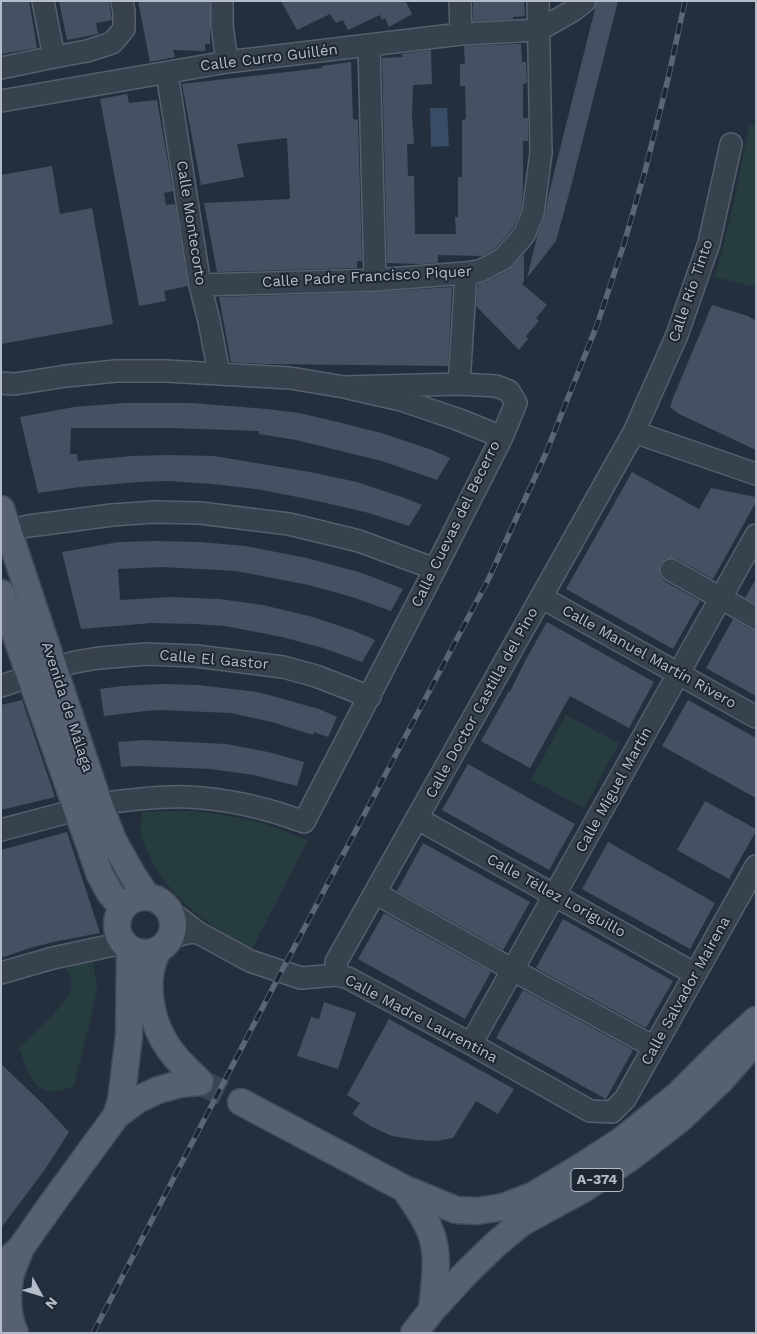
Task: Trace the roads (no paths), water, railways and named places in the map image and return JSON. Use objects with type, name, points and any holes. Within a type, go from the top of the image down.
[{"type":"main road","name":"Avenida de Málaga","points":[[5,520],[42,672],[88,806],[100,875],[110,893],[123,908]]},
{"type":"main road","name":"Avenida de Málaga","points":[[1,593],[42,672]]},
{"type":"main road","name":"Avenida de Málaga","points":[[88,806],[113,840],[147,897]]},
{"type":"main road","points":[[10,1324],[11,1258],[116,1116],[137,1100],[158,1090],[180,1084],[200,1082],[168,1047],[157,1027],[152,1009],[149,991],[151,969],[173,929],[170,911],[164,904],[147,897],[138,898],[123,908],[118,916],[117,926],[118,935],[127,946],[139,953],[148,954],[164,944]]},
{"type":"main road","points":[[116,1116],[121,1101],[129,1036],[127,946]]},
{"type":"main road","points":[[724,1049],[756,1000]]},
{"type":"main road","name":"A-374","points":[[405,1189],[456,1210],[478,1211],[503,1207],[534,1195],[581,1168],[621,1141],[679,1094],[756,1020]]},
{"type":"main road","name":"A-374","points":[[432,1310],[467,1272],[521,1223],[585,1188],[631,1157],[680,1119],[722,1079],[756,1040]]},
{"type":"main road","points":[[241,1102],[405,1189],[431,1233],[435,1253],[432,1310],[414,1333]]},
{"type":"street","points":[[43,1],[54,58]]},
{"type":"street","points":[[1,68],[87,51],[112,42],[124,29],[122,1]]},
{"type":"street","points":[[222,1],[222,25],[227,62]]},
{"type":"street","points":[[460,1],[461,34]]},
{"type":"street","name":"Calle Padre Francisco Piquer","points":[[200,285],[375,280],[466,274],[480,271],[503,259],[524,235],[533,213],[541,152],[538,1]]},
{"type":"street","points":[[539,30],[574,10],[585,1]]},
{"type":"street","name":"Calle Curro Guillén","points":[[1,100],[227,62],[461,34],[539,30]]},
{"type":"street","points":[[369,46],[375,280]]},
{"type":"street","name":"Calle Montecorto","points":[[167,73],[200,285],[219,373]]},
{"type":"street","name":"Calle Río Tinto","points":[[634,432],[677,335],[706,253],[732,144]]},
{"type":"street","points":[[459,384],[466,274]]},
{"type":"street","name":"Calle Cuevas del Becerro","points":[[1,383],[16,384],[116,371],[219,373],[290,378],[344,387],[401,400],[502,437],[370,697],[304,822],[260,808],[187,797],[125,800],[88,806]]},
{"type":"street","points":[[344,387],[459,384],[496,386],[509,391],[516,403],[502,437]]},
{"type":"street","points":[[634,432],[756,474]]},
{"type":"street","name":"Calle Doctor Castilla del Pino","points":[[337,975],[336,962],[634,432]]},
{"type":"street","points":[[5,520],[29,526],[112,515],[154,512],[200,513],[289,524],[359,541],[435,569]]},
{"type":"street","name":"Calle Miguel Martín","points":[[471,1044],[756,536]]},
{"type":"street","points":[[671,570],[756,618]]},
{"type":"street","name":"Calle Manuel Martín Rivero","points":[[541,596],[756,717]]},
{"type":"street","name":"Calle El Gastor","points":[[1,686],[75,662],[146,654],[196,656],[282,667],[316,676],[370,697]]},
{"type":"street","points":[[1,830],[88,806]]},
{"type":"street","name":"Calle Téllez Loriguillo","points":[[416,819],[429,824],[695,974]]},
{"type":"street","name":"Calle Salvador Mairena","points":[[612,1112],[625,1099],[756,866]]},
{"type":"street","points":[[375,892],[654,1047]]},
{"type":"street","name":"Calle Madre Laurentina","points":[[170,911],[197,932],[250,961],[301,978],[337,975],[364,986],[590,1112],[612,1112]]},
{"type":"street","points":[[164,944],[186,933],[197,932]]},
{"type":"street","points":[[1,973],[53,958],[127,946]]},
{"type":"water","points":[[430,108],[447,108],[449,146],[431,147]]},
{"type":"tunnel","points":[[200,1082],[241,1102]]},
{"type":"railway","points":[[93,1333],[489,578],[546,453],[597,325],[623,247],[645,171],[685,1]]}]
